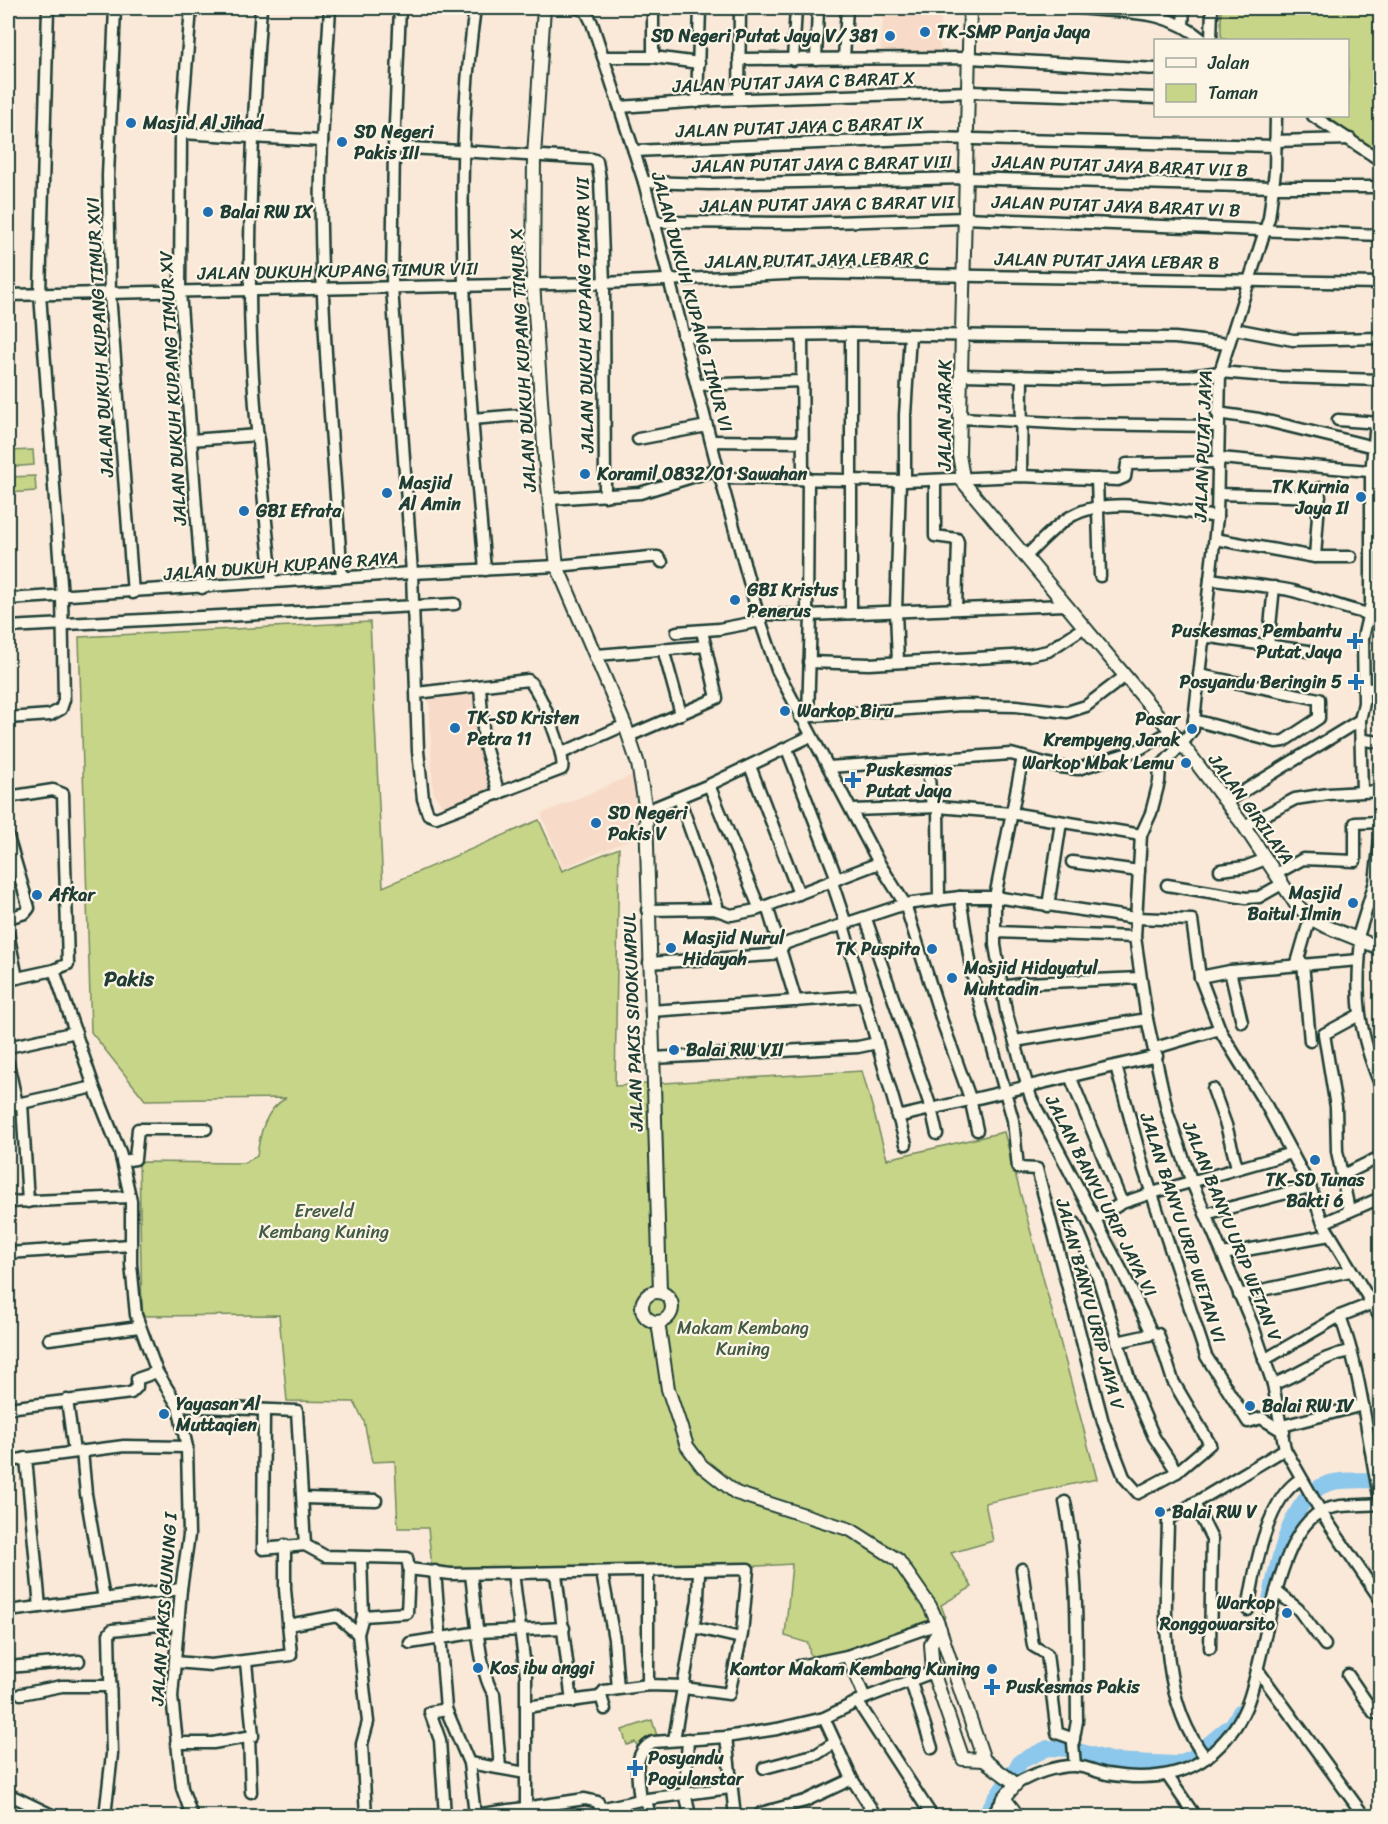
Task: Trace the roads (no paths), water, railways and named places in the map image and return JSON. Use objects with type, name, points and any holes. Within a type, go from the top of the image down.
[{"type":"street","points":[[8,718],[50,715],[62,709],[64,689],[62,597],[40,294],[48,8]]},
{"type":"street","name":"JALAN DUKUH KUPANG TIMUR XVI","points":[[115,8],[108,176],[110,294],[133,593]]},
{"type":"street","name":"JALAN DUKUH KUPANG TIMUR XV","points":[[191,8],[181,133],[180,291],[202,588]]},
{"type":"street","points":[[261,8],[252,135],[249,291],[258,435],[272,582]]},
{"type":"street","points":[[330,8],[322,141],[322,288],[342,578]]},
{"type":"street","points":[[400,8],[394,147],[392,286],[412,573],[414,608],[417,693],[421,785],[428,814],[440,816],[560,772],[563,766],[562,753],[538,692],[531,681],[525,679],[417,693]]},
{"type":"street","points":[[474,8],[462,150],[463,286],[485,570]]},
{"type":"street","name":"JALAN DUKUH KUPANG TIMUR X","points":[[544,8],[534,156],[533,282],[549,499],[557,566],[597,655]]},
{"type":"street","name":"JALAN DUKUH KUPANG TIMUR VI","points":[[578,8],[588,14],[644,182],[719,473],[759,618],[777,670],[879,862],[904,904],[970,1098],[977,1130]]},
{"type":"street","points":[[653,8],[653,57]]},
{"type":"street","points":[[697,102],[700,8]]},
{"type":"street","points":[[739,99],[740,8]]},
{"type":"street","points":[[793,60],[796,8]]},
{"type":"street","points":[[816,59],[818,8]]},
{"type":"street","points":[[844,58],[847,8]]},
{"type":"street","name":"JALAN JARAK","points":[[970,8],[968,138],[965,178],[964,335],[959,455],[962,477],[972,494],[1182,744]]},
{"type":"street","points":[[1081,8],[1158,16],[1183,25],[1202,39]]},
{"type":"street","points":[[1183,25],[1184,8]]},
{"type":"street","points":[[1211,39],[1212,8]]},
{"type":"street","points":[[603,57],[653,57],[699,63]]},
{"type":"street","points":[[739,59],[970,58],[1154,69]]},
{"type":"street","name":"JALAN PUTAT JAYA C BARAT X","points":[[620,107],[739,99],[969,92],[1154,98]]},
{"type":"street","name":"JALAN PUTAT JAYA","points":[[1141,836],[1154,802],[1160,767],[1182,744],[1192,730],[1194,720],[1217,517],[1219,460],[1217,413],[1220,372],[1266,229],[1273,187],[1276,117]]},
{"type":"street","points":[[1315,117],[1380,160]]},
{"type":"street","points":[[181,133],[252,135],[322,141]]},
{"type":"street","name":"JALAN PUTAT JAYA C BARAT IX","points":[[634,151],[968,138],[1275,143],[1350,139]]},
{"type":"street","points":[[394,147],[534,156]]},
{"type":"street","name":"JALAN DUKUH KUPANG TIMUR VII","points":[[534,156],[597,161],[600,179],[604,283],[605,496]]},
{"type":"street","name":"JALAN PUTAT JAYA C BARAT VIII","points":[[644,182],[710,184],[965,178]]},
{"type":"street","name":"JALAN PUTAT JAYA BARAT VII B","points":[[965,178],[1273,187],[1380,187]]},
{"type":"street","name":"JALAN PUTAT JAYA C BARAT VII","points":[[654,222],[802,224],[965,218]]},
{"type":"street","name":"JALAN PUTAT JAYA BARAT VI B","points":[[965,218],[1380,235]]},
{"type":"street","name":"JALAN PUTAT JAYA LEBAR C","points":[[669,281],[806,273],[965,275]]},
{"type":"street","name":"JALAN PUTAT JAYA LEBAR B","points":[[965,275],[1380,283]]},
{"type":"street","name":"JALAN DUKUH KUPANG TIMUR VIII","points":[[8,295],[463,286],[533,282],[669,281]]},
{"type":"street","points":[[1234,329],[1293,340],[1380,338]]},
{"type":"street","points":[[683,336],[851,334],[1181,338],[1228,344]]},
{"type":"street","points":[[851,334],[851,613]]},
{"type":"street","points":[[802,335],[802,442],[806,478],[809,615],[809,662],[804,717],[962,705],[1016,706],[1067,712],[1086,706],[1124,677]]},
{"type":"street","points":[[898,662],[896,611],[910,335]]},
{"type":"street","points":[[963,375],[1109,377],[1190,376],[1220,372],[1280,377],[1380,380]]},
{"type":"street","points":[[1021,476],[1022,376]]},
{"type":"street","points":[[697,385],[801,381]]},
{"type":"street","points":[[1217,413],[1259,419],[1374,447]]},
{"type":"street","points":[[472,418],[521,415]]},
{"type":"street","points":[[961,418],[1217,426]]},
{"type":"street","points":[[1338,420],[1378,423],[1374,447],[1376,472],[1372,610],[1363,638],[1365,688],[1360,720],[1362,791]]},
{"type":"street","points":[[638,439],[707,426]]},
{"type":"street","points":[[191,440],[258,435]]},
{"type":"street","points":[[711,441],[802,442]]},
{"type":"street","points":[[549,499],[640,493],[719,473],[902,481],[1021,476],[1122,480],[1126,476],[1127,464],[1219,460],[1376,472]]},
{"type":"street","points":[[1096,479],[1100,576]]},
{"type":"street","points":[[935,480],[935,536],[957,539],[958,542],[956,609]]},
{"type":"street","points":[[1218,494],[1320,493],[1315,557]]},
{"type":"street","points":[[1024,557],[1069,517],[1098,507],[1148,508],[1217,517]]},
{"type":"street","points":[[1215,539],[1315,557],[1351,557]]},
{"type":"street","name":"JALAN DUKUH KUPANG RAYA","points":[[8,599],[557,566],[650,557],[658,557],[662,562]]},
{"type":"street","points":[[1210,579],[1274,588],[1344,609],[1372,610]]},
{"type":"street","points":[[1268,646],[1274,588]]},
{"type":"street","points":[[8,627],[414,608],[455,604]]},
{"type":"street","points":[[677,632],[702,631],[759,618],[1065,605]]},
{"type":"street","points":[[1372,610],[1380,622]]},
{"type":"street","points":[[809,662],[898,662],[1038,654],[1054,648],[1083,628]]},
{"type":"street","points":[[562,753],[681,714],[717,698],[702,631]]},
{"type":"street","points":[[1203,636],[1308,651]]},
{"type":"street","points":[[597,655],[706,646]]},
{"type":"street","points":[[663,649],[681,714]]},
{"type":"street","name":"JALAN PAKIS SIDOKUMPUL","points":[[597,655],[635,754],[646,811],[647,910],[660,1291]]},
{"type":"street","points":[[1194,720],[1276,742],[1284,741],[1319,718],[1319,699],[1199,675]]},
{"type":"street","points":[[480,686],[484,743],[499,794]]},
{"type":"street","points":[[1365,688],[1380,690]]},
{"type":"street","points":[[1226,802],[1360,720]]},
{"type":"street","points":[[829,767],[1011,754],[1078,769],[1138,750],[1171,731]]},
{"type":"street","points":[[646,811],[709,785],[811,736]]},
{"type":"street","points":[[1364,740],[1380,742]]},
{"type":"street","name":"JALAN GIRILAYA","points":[[1182,744],[1244,826],[1279,879],[1310,918],[1359,941],[1380,948]]},
{"type":"street","points":[[787,749],[835,880],[864,996],[906,1144]]},
{"type":"street","name":"JALAN BANYU URIP JAYA VI","points":[[1023,757],[995,897],[995,932],[1002,987],[1031,1098],[1129,1285],[1150,1332],[1158,1334],[1173,1381],[1210,1444],[1177,1472],[1154,1437],[1117,1342],[1098,1278],[1076,1222]]},
{"type":"street","points":[[927,760],[935,807],[939,900]]},
{"type":"street","points":[[750,766],[799,894]]},
{"type":"street","points":[[709,785],[780,947],[796,1001]]},
{"type":"street","points":[[8,797],[53,790],[62,792],[64,797],[69,964],[54,970],[12,979],[8,933]]},
{"type":"street","points":[[1244,826],[1296,799],[1380,791]]},
{"type":"street","points":[[679,798],[717,905],[714,909]]},
{"type":"street","points":[[852,810],[935,807],[1011,813],[1141,836]]},
{"type":"street","points":[[1048,906],[1061,822]]},
{"type":"street","points":[[1167,885],[1246,898],[1259,897],[1304,859],[1355,861],[1355,824],[1380,822]]},
{"type":"street","name":"JALAN BANYU URIP WETAN V","points":[[1141,836],[1135,936],[1147,1019],[1168,1114],[1191,1180],[1223,1254],[1273,1384],[1285,1449],[1321,1512],[1380,1599]]},
{"type":"street","points":[[8,841],[28,910],[8,918]]},
{"type":"street","points":[[1380,841],[1375,882],[1359,941],[1359,1015],[1377,1065],[1380,1084]]},
{"type":"street","points":[[1220,870],[1245,867],[1266,859]]},
{"type":"street","points":[[647,910],[714,909],[730,915],[799,894],[879,862]]},
{"type":"street","points":[[1072,862],[1138,871]]},
{"type":"street","points":[[960,897],[972,974],[1006,1091]]},
{"type":"street","points":[[649,963],[771,956],[780,947],[867,919],[904,904],[960,897],[995,897],[1135,918],[1192,920],[1200,977],[1220,1029],[1292,1153],[1310,1187],[1323,1223],[1350,1271],[1380,1317]]},
{"type":"street","points":[[1310,918],[1300,963],[1310,1041]]},
{"type":"street","points":[[867,919],[931,1108],[937,1134]]},
{"type":"street","points":[[995,932],[1135,936]]},
{"type":"street","points":[[1200,977],[1300,963],[1359,960]]},
{"type":"street","name":"JALAN PAKIS GUNUNG I","points":[[54,970],[122,1161],[130,1197],[135,1305],[140,1327],[157,1372],[177,1406],[187,1447],[189,1535],[181,1589],[172,1697],[182,1788],[192,1816]]},
{"type":"street","points":[[1230,971],[1242,1022]]},
{"type":"street","points":[[1002,987],[1027,983],[1140,978]]},
{"type":"street","points":[[651,1011],[864,996]]},
{"type":"street","points":[[1349,1210],[1337,1151],[1336,1107],[1324,1034],[1359,1015]]},
{"type":"street","points":[[1015,1041],[1147,1019]]},
{"type":"street","points":[[897,1117],[970,1098],[1116,1066],[1220,1029]]},
{"type":"street","points":[[8,1047],[76,1032]]},
{"type":"street","points":[[653,1058],[858,1047],[877,1043]]},
{"type":"street","points":[[8,1063],[16,1104],[27,1202]]},
{"type":"street","name":"JALAN BANYU URIP WETAN VI","points":[[1116,1066],[1152,1192],[1206,1356],[1248,1422],[1262,1419],[1283,1429]]},
{"type":"street","points":[[1070,1076],[1122,1203]]},
{"type":"street","points":[[16,1104],[94,1087]]},
{"type":"street","points":[[1213,1089],[1226,1125],[1237,1167]]},
{"type":"street","name":"JALAN BANYU URIP JAYA V","points":[[1006,1091],[1018,1168],[1038,1170],[1103,1422],[1124,1478],[1139,1493],[1177,1472]]},
{"type":"street","points":[[122,1161],[135,1159],[138,1129],[206,1129]]},
{"type":"street","points":[[1094,1220],[1122,1203],[1152,1192],[1292,1153]]},
{"type":"street","points":[[1343,1175],[1380,1157]]},
{"type":"street","points":[[1205,1215],[1310,1187]]},
{"type":"street","points":[[8,1202],[130,1197]]},
{"type":"street","points":[[1323,1223],[1380,1198]]},
{"type":"street","points":[[1223,1254],[1330,1235]]},
{"type":"street","points":[[8,1253],[131,1245]]},
{"type":"street","points":[[1239,1295],[1350,1271]]},
{"type":"street","points":[[660,1291],[670,1299],[672,1306],[665,1320],[658,1322],[650,1321],[642,1307],[647,1296],[660,1291]]},
{"type":"street","points":[[1264,1360],[1340,1316],[1373,1303]]},
{"type":"street","points":[[1340,1316],[1351,1351],[1363,1405],[1380,1500]]},
{"type":"street","points":[[658,1322],[668,1389],[687,1446],[702,1466],[736,1493],[851,1530],[873,1541],[898,1560],[930,1606],[984,1760],[1010,1779],[1026,1777],[1074,1761],[1135,1777],[1167,1775],[1191,1768],[1201,1752],[1234,1729],[1246,1710],[1276,1591],[1300,1533],[1321,1512],[1335,1508],[1380,1504]]},
{"type":"street","points":[[49,1339],[140,1327]]},
{"type":"street","points":[[1117,1342],[1150,1332]]},
{"type":"street","points":[[1273,1384],[1295,1376],[1321,1358],[1351,1351]]},
{"type":"street","points":[[8,1408],[131,1393],[137,1387],[137,1379],[157,1372]]},
{"type":"street","points":[[67,1400],[104,1599]]},
{"type":"street","points":[[1283,1429],[1363,1405]]},
{"type":"street","points":[[177,1406],[297,1411],[305,1545]]},
{"type":"street","points":[[264,1410],[261,1546],[263,1549],[285,1545],[305,1545],[325,1556],[408,1564],[435,1571],[471,1575],[749,1570],[741,1638],[729,1694],[684,1687],[648,1685],[605,1691],[602,1696],[605,1709]]},
{"type":"street","points":[[8,1461],[124,1446],[187,1447]]},
{"type":"street","points":[[1201,1752],[1178,1709],[1170,1680],[1167,1597],[1168,1519],[1285,1449]]},
{"type":"street","points":[[26,1458],[40,1607]]},
{"type":"street","points":[[1248,1610],[1258,1560],[1276,1506],[1290,1485],[1303,1482]]},
{"type":"street","points":[[303,1498],[376,1500]]},
{"type":"street","points":[[1065,1502],[1074,1554],[1076,1583],[1077,1721],[1073,1741],[1074,1761]]},
{"type":"street","points":[[1194,1503],[1212,1539],[1210,1648]]},
{"type":"street","points":[[175,1662],[212,1665],[291,1655],[285,1545]]},
{"type":"street","points":[[361,1558],[363,1617],[358,1634],[368,1722],[362,1744],[366,1816]]},
{"type":"street","points":[[363,1617],[407,1613],[408,1564]]},
{"type":"street","points":[[1022,1569],[1033,1646],[1047,1654],[1056,1733],[1073,1741]]},
{"type":"street","points":[[435,1571],[441,1637],[441,1677],[446,1709],[469,1763],[475,1815],[585,1799],[598,1802],[601,1813],[643,1800],[685,1792],[730,1788]]},
{"type":"street","points":[[674,1740],[693,1627],[699,1571]]},
{"type":"street","points":[[648,1572],[648,1685]]},
{"type":"street","points":[[513,1573],[526,1675],[526,1807]]},
{"type":"street","points":[[602,1573],[614,1640],[618,1689]]},
{"type":"street","points":[[556,1574],[572,1702]]},
{"type":"street","points":[[471,1575],[488,1689],[494,1694],[500,1768]]},
{"type":"street","points":[[8,1611],[181,1589]]},
{"type":"street","points":[[1276,1591],[1298,1609],[1325,1645]]},
{"type":"street","points":[[288,1625],[336,1616],[358,1634]]},
{"type":"street","points":[[105,1816],[112,1754],[110,1631],[178,1623]]},
{"type":"street","points":[[693,1627],[741,1638]]},
{"type":"street","points":[[410,1643],[479,1632],[564,1628]]},
{"type":"street","points":[[799,1666],[847,1656],[940,1631]]},
{"type":"street","points":[[940,1631],[931,1644],[933,1672],[962,1757],[968,1761],[984,1760]]},
{"type":"street","points":[[847,1656],[861,1699],[932,1816]]},
{"type":"street","points":[[8,1667],[79,1661]]},
{"type":"street","points":[[176,1743],[213,1743],[249,1737],[254,1734],[246,1662]]},
{"type":"street","points":[[1257,1669],[1364,1816]]},
{"type":"street","points":[[650,1816],[643,1800],[637,1766],[640,1755],[653,1742],[726,1737],[777,1729],[824,1718],[861,1699],[933,1672]]},
{"type":"street","points":[[1348,1675],[1374,1713],[1380,1712]]},
{"type":"street","points":[[910,1679],[932,1748]]},
{"type":"street","points":[[21,1694],[62,1686],[111,1686]]},
{"type":"street","points":[[526,1707],[602,1696]]},
{"type":"street","points":[[445,1816],[440,1740],[430,1712],[446,1709]]},
{"type":"street","points":[[949,1716],[965,1709]]},
{"type":"street","points":[[824,1718],[852,1779],[876,1816]]},
{"type":"street","points":[[249,1737],[251,1792]]},
{"type":"street","points":[[726,1737],[735,1816]]},
{"type":"street","points":[[688,1739],[685,1792],[690,1816]]},
{"type":"street","points":[[764,1768],[817,1754],[834,1743]]},
{"type":"street","points":[[469,1763],[526,1773]]},
{"type":"street","points":[[1167,1775],[1195,1816]]},
{"type":"street","points":[[761,1813],[805,1801],[852,1779]]},
{"type":"street","points":[[992,1816],[1004,1798],[1010,1779]]},
{"type":"street","points":[[8,1794],[54,1816]]},
{"type":"street","points":[[1004,1798],[1018,1816]]},
{"type":"waterway","points":[[1270,1601],[1288,1531],[1306,1499],[1319,1488],[1334,1482],[1380,1480]]},
{"type":"waterway","points":[[984,1816],[1021,1761],[1048,1748],[1071,1749],[1113,1761],[1176,1764],[1192,1758],[1233,1724],[1240,1712]]},
{"type":"place","name":"TK-SMP Panja Jaya","points":[[925,32]]},
{"type":"place","name":"SD Negeri Putat Jaya V/ 381","points":[[890,36]]},
{"type":"place","name":"Masjid Al Jihad","points":[[131,123]]},
{"type":"place","name":"SD Negeri Pakis III","points":[[342,142]]},
{"type":"place","name":"Balai RW IX","points":[[208,212]]},
{"type":"place","name":"Koramil 0832/01 Sawahan","points":[[585,474]]},
{"type":"place","name":"Masjid Al Amin","points":[[387,493]]},
{"type":"place","name":"TK Kurnia Jaya II","points":[[1361,497]]},
{"type":"place","name":"GBI Efrata","points":[[244,511]]},
{"type":"place","name":"GBI Kristus Penerus","points":[[735,600]]},
{"type":"place","name":"Puskesmas Pembantu Putat Jaya","points":[[1355,641]]},
{"type":"place","name":"Posyandu Beringin 5","points":[[1356,682]]},
{"type":"place","name":"Warkop Biru","points":[[785,711]]},
{"type":"place","name":"TK-SD Kristen Petra 11","points":[[455,728]]},
{"type":"place","name":"Pasar Krempyeng Jarak","points":[[1192,729]]},
{"type":"place","name":"Warkop Mbak Lemu","points":[[1186,763]]},
{"type":"place","name":"Puskesmas Putat Jaya","points":[[853,780]]},
{"type":"place","name":"SD Negeri Pakis V","points":[[596,823]]},
{"type":"place","name":"Afkar","points":[[37,895]]},
{"type":"place","name":"Masjid Baitul Ilmin","points":[[1353,903]]},
{"type":"place","name":"Masjid Nurul Hidayah","points":[[671,948]]},
{"type":"place","name":"TK Puspita","points":[[932,949]]},
{"type":"place","name":"Masjid Hidayatul Muhtadin","points":[[952,978]]},
{"type":"place","name":"Balai RW VII","points":[[674,1050]]},
{"type":"place","name":"TK-SD Tunas Bakti 6","points":[[1315,1160]]},
{"type":"place","name":"Balai RW IV","points":[[1250,1406]]},
{"type":"place","name":"Yayasan Al Muttaqien","points":[[164,1414]]},
{"type":"place","name":"Balai RW V","points":[[1160,1512]]},
{"type":"place","name":"Warkop Ronggowarsito","points":[[1287,1613]]},
{"type":"place","name":"Kos ibu anggi","points":[[478,1668]]},
{"type":"place","name":"Kantor Makam Kembang Kuning","points":[[992,1669]]},
{"type":"place","name":"Puskesmas Pakis","points":[[992,1687]]},
{"type":"place","name":"Posyandu Pagulanstar","points":[[635,1768]]},
{"type":"district","name":"Pakis","points":[[129,979]]},
{"type":"park label","name":"Ereveld Kembang Kuning","points":[[324,1221]]},
{"type":"park label","name":"Makam Kembang Kuning","points":[[743,1338]]}]
